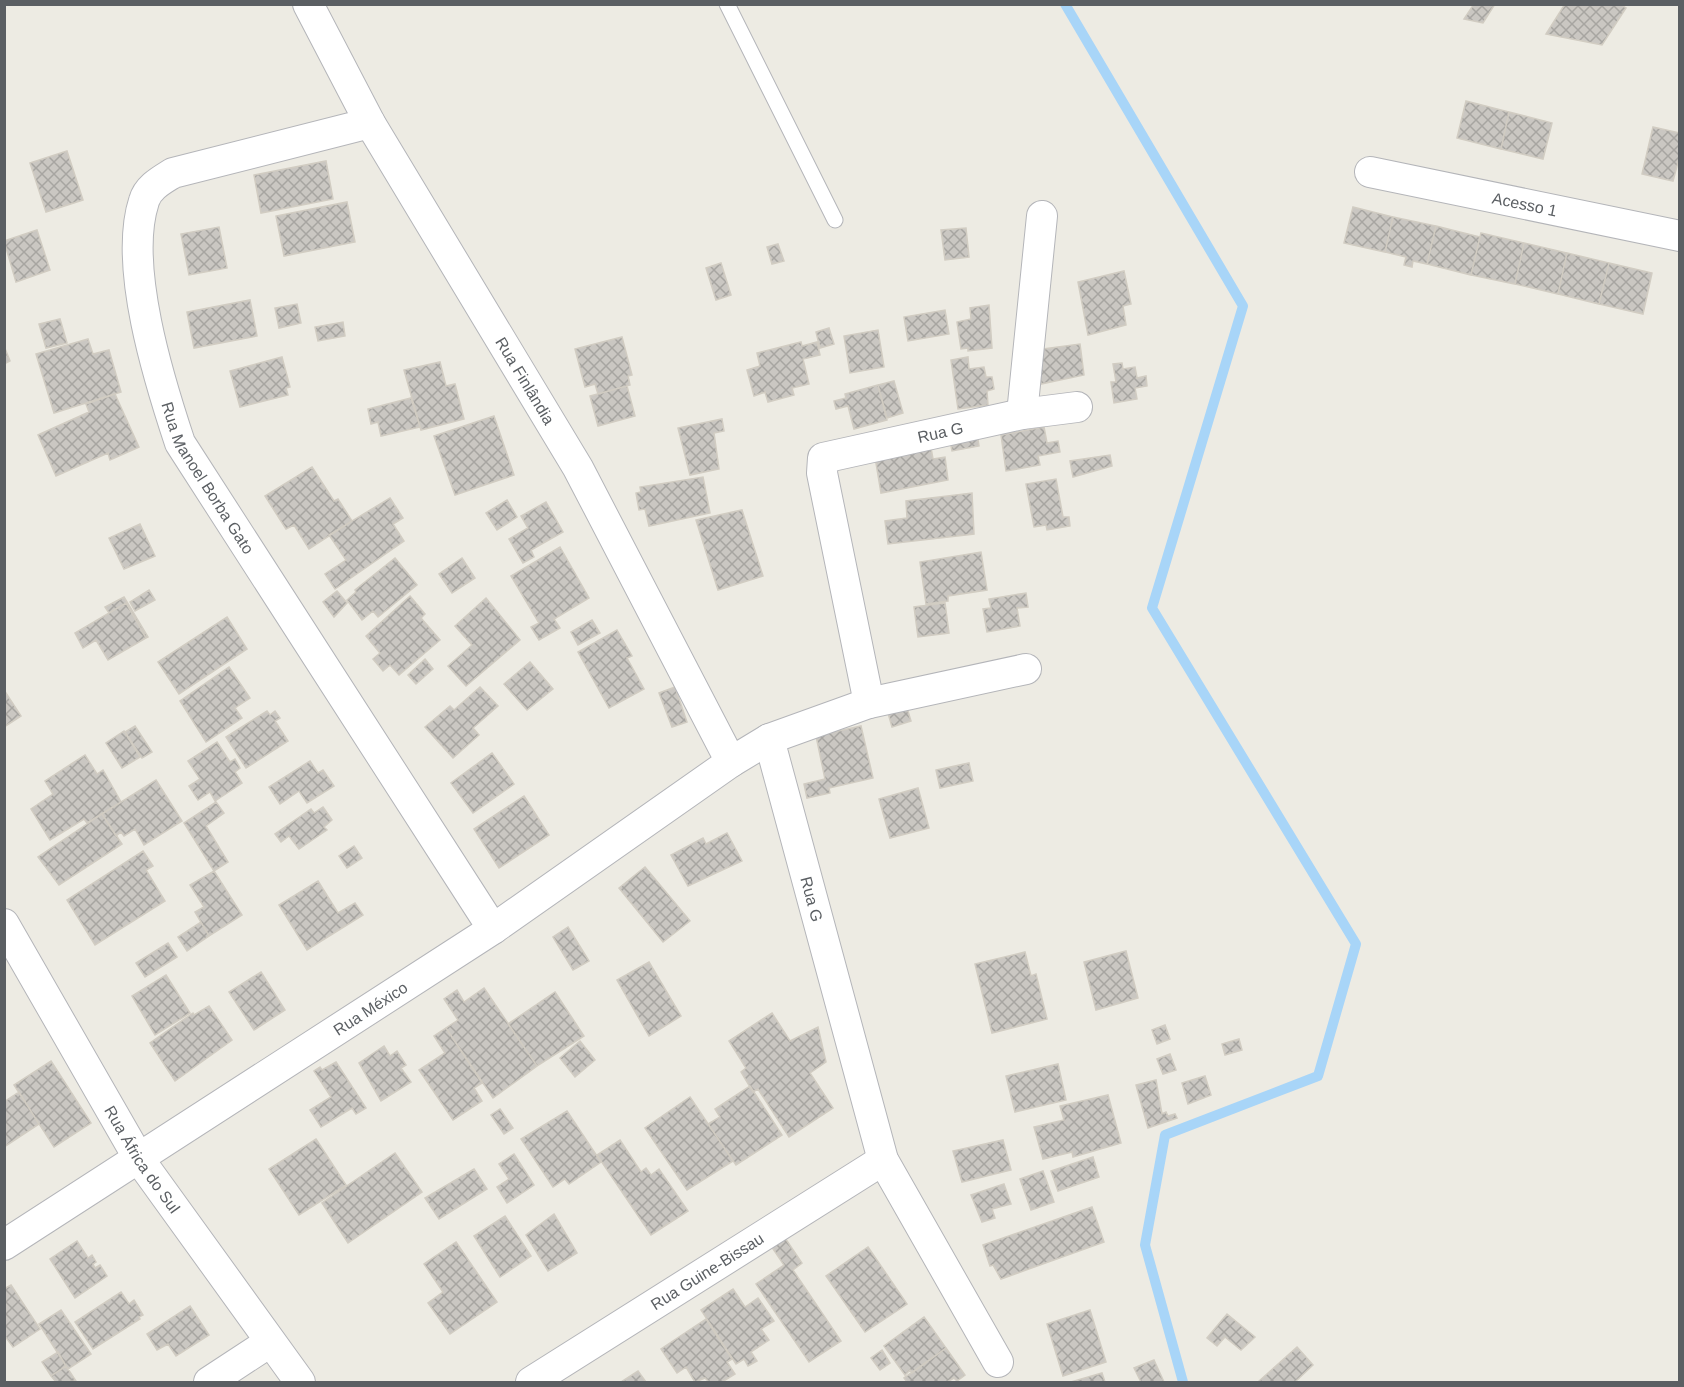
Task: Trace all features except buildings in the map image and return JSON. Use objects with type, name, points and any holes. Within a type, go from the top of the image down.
[{"type":"street","name":"Rua Finlândia","points":[[308,4],[370,123],[578,468],[731,762]]},
{"type":"street","name":"Rua Manoel Borba Gato","points":[[370,123],[173,174],[156,183],[144,199],[139,229],[138,272],[163,392],[180,443],[493,929]]},
{"type":"street","name":"Acesso 1","points":[[1370,172],[1680,236]]},
{"type":"street","points":[[1042,216],[1022,414],[1077,407]]},
{"type":"street","name":"Rua G","points":[[868,703],[822,473],[823,458],[1022,414]]},
{"type":"street","points":[[769,739],[868,703],[1026,669]]},
{"type":"street","name":"Rua México","points":[[4,1245],[493,929],[731,762],[769,739]]},
{"type":"street","name":"Rua G","points":[[769,739],[883,1160],[998,1362]]},
{"type":"street","name":"Rua África do Sul","points":[[4,924],[139,1159],[300,1383]]},
{"type":"street","name":"Rua Guine-Bissau","points":[[531,1383],[883,1160]]},
{"type":"street","points":[[209,1383],[270,1342]]},
{"type":"lane","points":[[727,4],[835,220]]},
{"type":"waterway","points":[[1065,4],[1243,306],[1152,608],[1356,944],[1318,1076],[1165,1135],[1145,1245],[1183,1382]]}]
